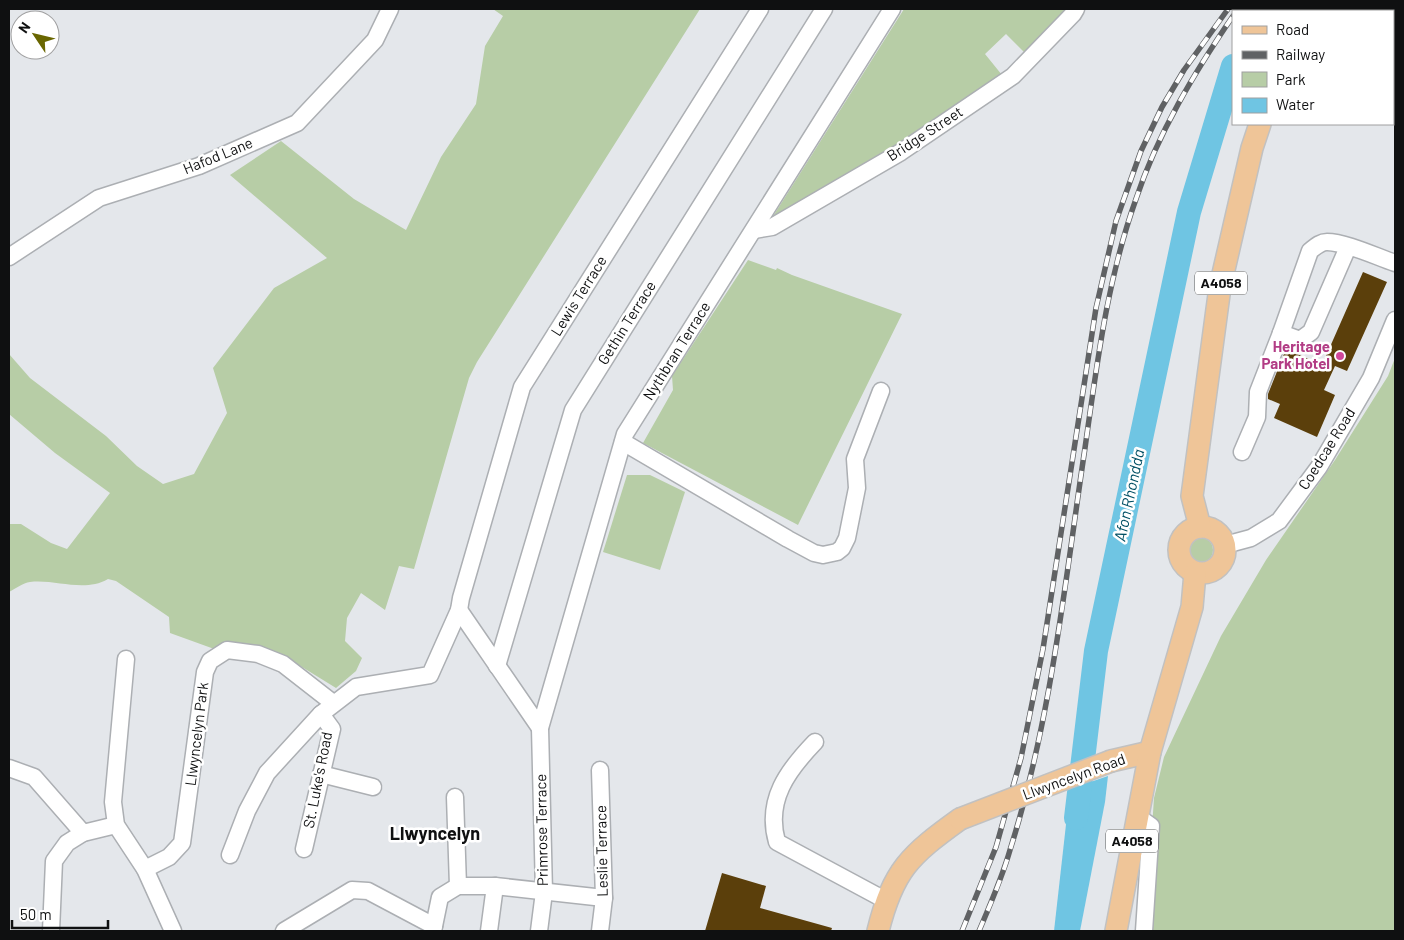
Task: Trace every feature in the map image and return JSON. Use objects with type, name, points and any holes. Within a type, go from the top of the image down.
[{"type":"main road","name":"A4058","points":[[1200,527],[1192,496],[1220,287],[1252,148],[1260,125]]},
{"type":"main road","points":[[1200,527],[1216,531],[1225,545],[1226,553],[1220,566],[1205,574],[1188,570],[1181,561],[1179,545],[1188,531],[1200,527]]},
{"type":"main road","name":"A4058","points":[[1116,931],[1150,752],[1192,607],[1195,573]]},
{"type":"main road","name":"Llwyncelyn Road","points":[[878,931],[886,900],[905,865],[923,846],[960,819],[1111,761],[1150,752]]},
{"type":"street","name":"Hafod Lane","points":[[9,257],[99,198],[199,166],[297,123],[374,40],[390,9]]},
{"type":"street","name":"Lewis Terrace","points":[[459,610],[522,388],[760,9]]},
{"type":"street","name":"Gethin Terrace","points":[[497,666],[573,410],[824,9]]},
{"type":"street","name":"Nythbran Terrace","points":[[540,728],[625,434],[892,9]]},
{"type":"street","name":"Bridge Street","points":[[754,230],[772,227],[901,152],[1013,76],[1074,14],[1076,9]]},
{"type":"street","points":[[1242,452],[1257,417],[1258,392],[1310,251],[1319,244],[1327,242],[1395,263]]},
{"type":"street","points":[[1281,333],[1300,340],[1311,332],[1348,247]]},
{"type":"street","name":"Coedcae Road","points":[[1225,545],[1251,538],[1279,521],[1320,467],[1371,378],[1395,320]]},
{"type":"street","points":[[623,442],[788,539],[814,553],[830,554],[842,548],[847,538],[857,488],[855,458],[881,391]]},
{"type":"street","points":[[459,610],[540,728]]},
{"type":"street","name":"St. Luke's Road","points":[[230,855],[247,811],[267,773],[327,708],[356,687],[430,675],[459,610]]},
{"type":"street","name":"Llwyncelyn Park","points":[[145,869],[169,857],[182,843],[205,672],[210,661],[227,650],[258,654],[283,664],[327,708]]},
{"type":"street","points":[[126,658],[112,802],[116,825],[145,869],[173,931]]},
{"type":"street","name":"St. Luke's Road","points":[[304,849],[332,729],[327,708]]},
{"type":"street","name":"Primrose Terrace","points":[[539,931],[544,892],[540,728]]},
{"type":"street","points":[[815,742],[792,765],[777,795],[772,826],[777,842],[886,900]]},
{"type":"street","points":[[9,768],[34,777],[83,833]]},
{"type":"street","name":"Leslie Terrace","points":[[600,770],[604,898],[600,931]]},
{"type":"street","points":[[321,774],[373,787]]},
{"type":"street","points":[[455,797],[458,886]]},
{"type":"street","points":[[1137,816],[1151,826],[1144,931]]},
{"type":"street","points":[[51,931],[54,861],[67,843],[83,833],[116,825]]},
{"type":"street","points":[[284,931],[352,890],[368,891],[434,929],[440,897],[458,886],[495,886],[604,898]]},
{"type":"street","points":[[489,931],[495,886]]},
{"type":"green space","points":[[493,9],[700,9],[477,362],[469,378],[414,569],[399,566],[385,610],[361,593],[347,618],[345,641],[362,658],[356,671],[336,688],[289,659],[255,645],[225,643],[217,650],[170,633],[169,617],[116,581],[108,579],[89,585],[30,582],[9,592],[9,524],[21,524],[51,543],[67,549],[110,493],[55,453],[9,414],[9,354],[30,378],[106,436],[137,466],[163,484],[194,474],[227,413],[213,368],[274,288],[327,258],[230,175],[281,141],[354,199],[406,230],[441,157],[476,104],[485,46],[503,16]]},
{"type":"green space","points":[[904,9],[1069,9],[1026,54],[1006,34],[985,54],[1002,75],[893,150],[770,221]]},
{"type":"green space","points":[[748,260],[776,270],[777,268],[902,314],[798,525],[643,443],[673,390],[672,376]]},
{"type":"green space","points":[[1395,358],[1395,931],[1145,931],[1154,798],[1164,757],[1221,636],[1266,560],[1335,460],[1388,376]]},
{"type":"green space","points":[[627,475],[650,475],[685,492],[660,570],[603,552]]},
{"type":"green space","points":[[1200,537],[1209,541],[1213,550],[1209,559],[1200,563],[1191,559],[1187,550],[1191,541]]},
{"type":"water","points":[[1108,776],[1105,802],[1080,931],[1054,931],[1070,789]]},
{"type":"building","name":"Heritage Park Hotel","points":[[1363,272],[1387,282],[1347,371],[1335,366],[1324,390],[1335,395],[1317,437],[1274,418],[1280,404],[1268,399],[1268,394],[1286,349],[1322,365]]},
{"type":"building","points":[[722,873],[766,886],[760,908],[832,928],[831,931],[705,931]]},
{"type":"waterway","name":"Afon Rhondda","points":[[1076,818],[1096,651],[1189,212],[1232,69]]},
{"type":"railway","points":[[962,931],[996,847],[1021,758],[1043,649],[1096,308],[1116,221],[1141,151],[1162,107],[1184,70],[1228,9]]},
{"type":"railway","points":[[979,931],[1007,860],[1036,752],[1055,651],[1104,322],[1117,260],[1136,199],[1166,127],[1204,59],[1232,17]]},
{"type":"place","name":"Heritage Park Hotel","points":[[1340,356]]},
{"type":"district","name":"Llwyncelyn","points":[[435,834]]}]
